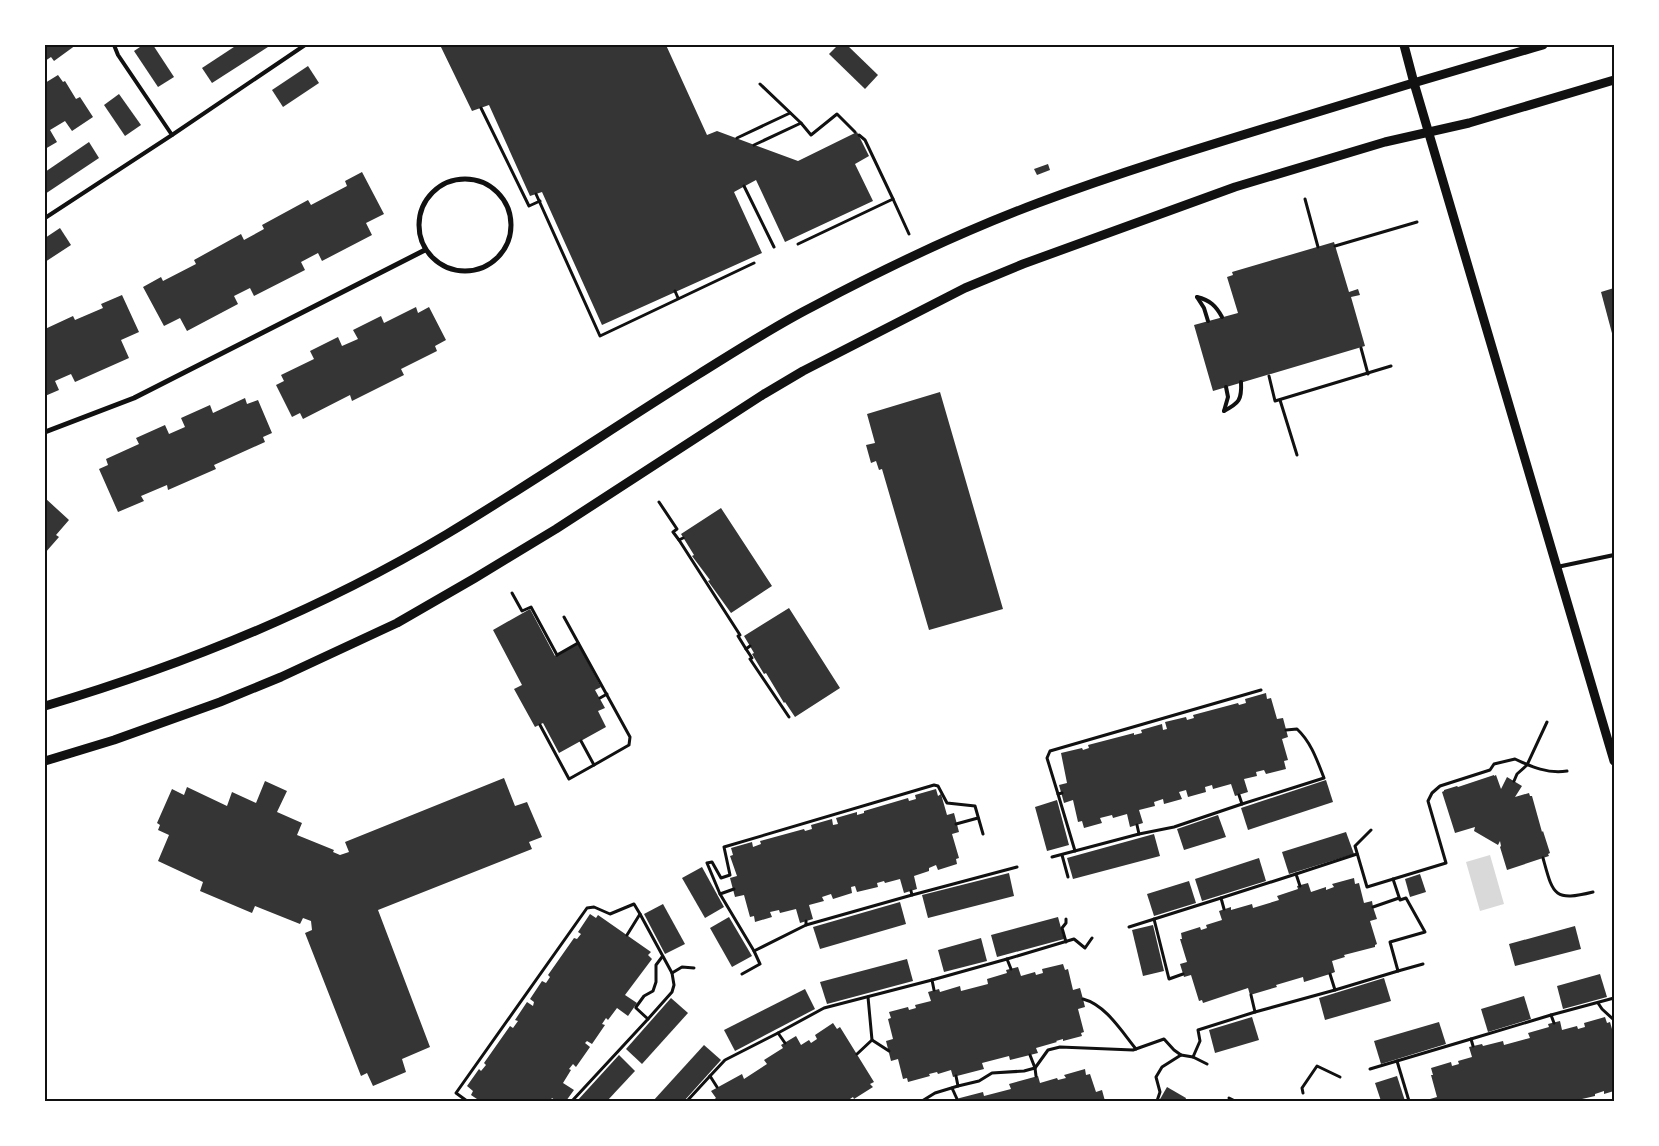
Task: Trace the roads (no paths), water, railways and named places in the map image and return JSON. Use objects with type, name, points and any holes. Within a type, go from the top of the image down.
[{"type":"street","points":[[1404,45],[1614,761]]},
{"type":"street","points":[[45,706],[174,664],[265,626],[354,585],[443,536],[528,484],[628,418],[809,308],[946,241],[1037,203],[1128,170],[1543,45]]},
{"type":"street","points":[[45,761],[114,740],[220,702],[397,623],[556,529],[764,394],[889,326],[965,288],[1023,264],[1235,187],[1385,142],[1469,123],[1614,80]]},
{"type":"street","points":[[469,178],[484,183],[497,192],[506,205],[510,219],[510,234],[505,247],[496,259],[484,267],[470,270],[455,270],[442,265],[425,250],[419,228],[420,212],[427,198],[438,186],[453,180],[469,178]]},
{"type":"street","points":[[45,432],[134,398],[425,250]]},
{"type":"lane","points":[[114,45],[118,55],[172,135]]},
{"type":"lane","points":[[45,218],[172,135],[304,45]]},
{"type":"lane","points":[[1208,321],[1204,308],[1197,297],[1206,299],[1216,307],[1222,317]]},
{"type":"lane","points":[[1226,387],[1228,397],[1224,411],[1236,404],[1242,396],[1241,382]]},
{"type":"lane","points":[[1557,567],[1614,555]]}]
